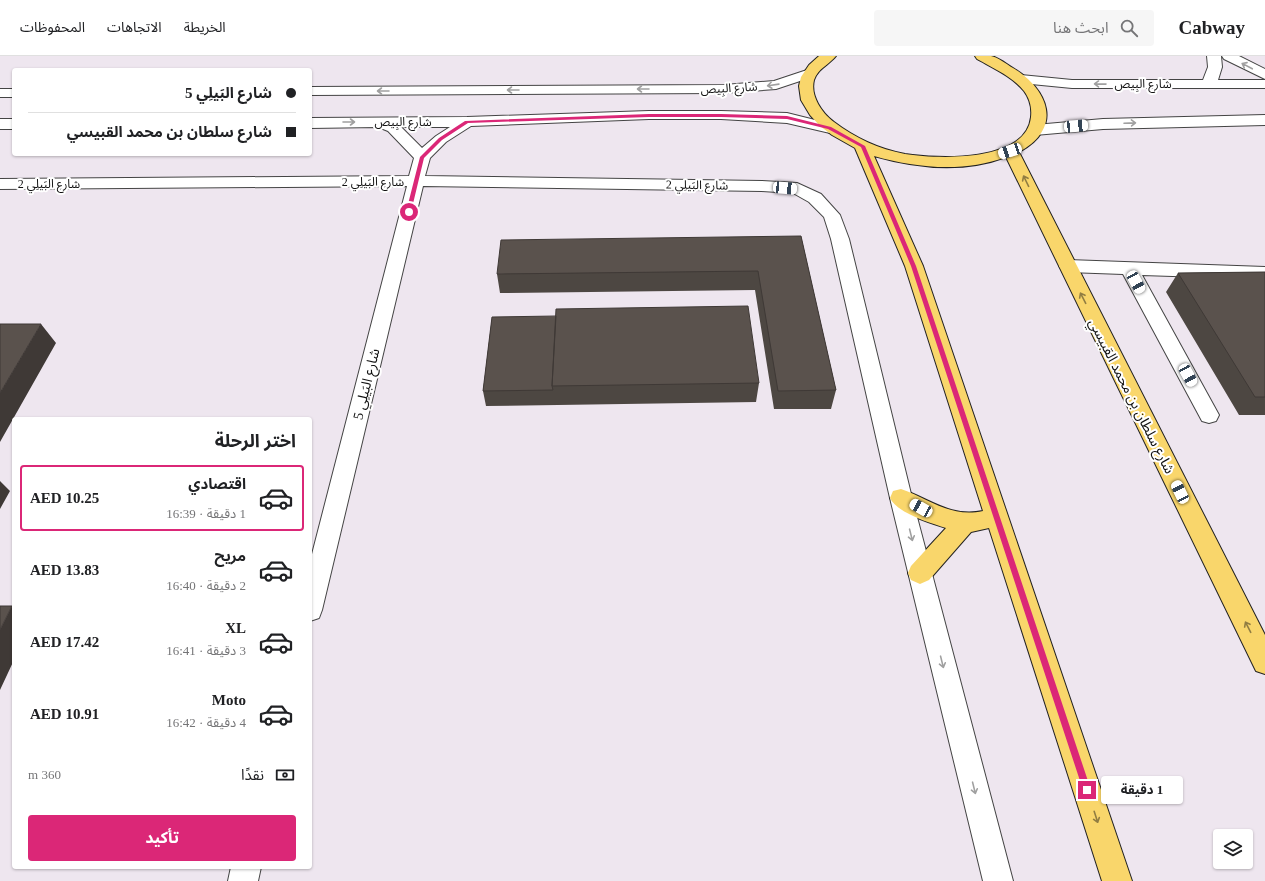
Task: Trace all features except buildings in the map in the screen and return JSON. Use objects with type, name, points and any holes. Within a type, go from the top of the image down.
[{"type":"main road","points":[[829,56],[821,61],[810,73],[806,83],[806,94],[808,100],[818,117],[830,128],[862,146],[892,156],[924,161],[943,162],[956,162],[986,158],[1010,151],[1025,141],[1035,130],[1040,113],[1035,95],[1021,79],[982,56]]},
{"type":"main road","points":[[862,146],[914,266],[1117,881]]},
{"type":"main road","name":"شارع سلطان بن محمد القبيسي","points":[[1010,151],[1265,662]]},
{"type":"main road","points":[[902,498],[935,514],[965,523],[997,517]]},
{"type":"main road","points":[[920,573],[965,523]]},
{"type":"street","points":[[1209,84],[1215,67],[1214,56]]},
{"type":"street","points":[[1229,56],[1265,75]]},
{"type":"street","name":"شارع البِيص","points":[[312,91],[724,89],[776,85],[810,73]]},
{"type":"street","name":"شارع البِيص","points":[[1021,79],[1072,84],[1265,84]]},
{"type":"street","points":[[0,93],[12,93]]},
{"type":"street","name":"شارع البِيص","points":[[312,123],[467,122],[649,115],[721,115],[787,118],[830,128]]},
{"type":"street","points":[[1232,120],[1265,135]]},
{"type":"street","points":[[1035,130],[1111,124],[1265,120]]},
{"type":"street","points":[[378,122],[393,128],[422,157],[441,139],[467,122]]},
{"type":"street","points":[[0,124],[12,124]]},
{"type":"street","name":"شارع البَيلِي 5","points":[[312,602],[422,157]]},
{"type":"street","name":"شارع البَيلِي 2","points":[[0,184],[416,181],[762,186],[797,188],[816,198],[832,214],[840,239],[920,573],[998,881]]},
{"type":"street","points":[[1068,266],[1265,273]]},
{"type":"street","points":[[1129,268],[1210,415]]},
{"type":"street","points":[[243,881],[246,869]]},
{"type":"shaded area","points":[[0,56],[1265,56],[1265,881],[0,881]]},
{"type":"route","points":[[409,212],[422,157],[441,139],[467,122],[649,115],[721,115],[787,118],[830,128],[862,146],[914,266],[1087,790]]}]
